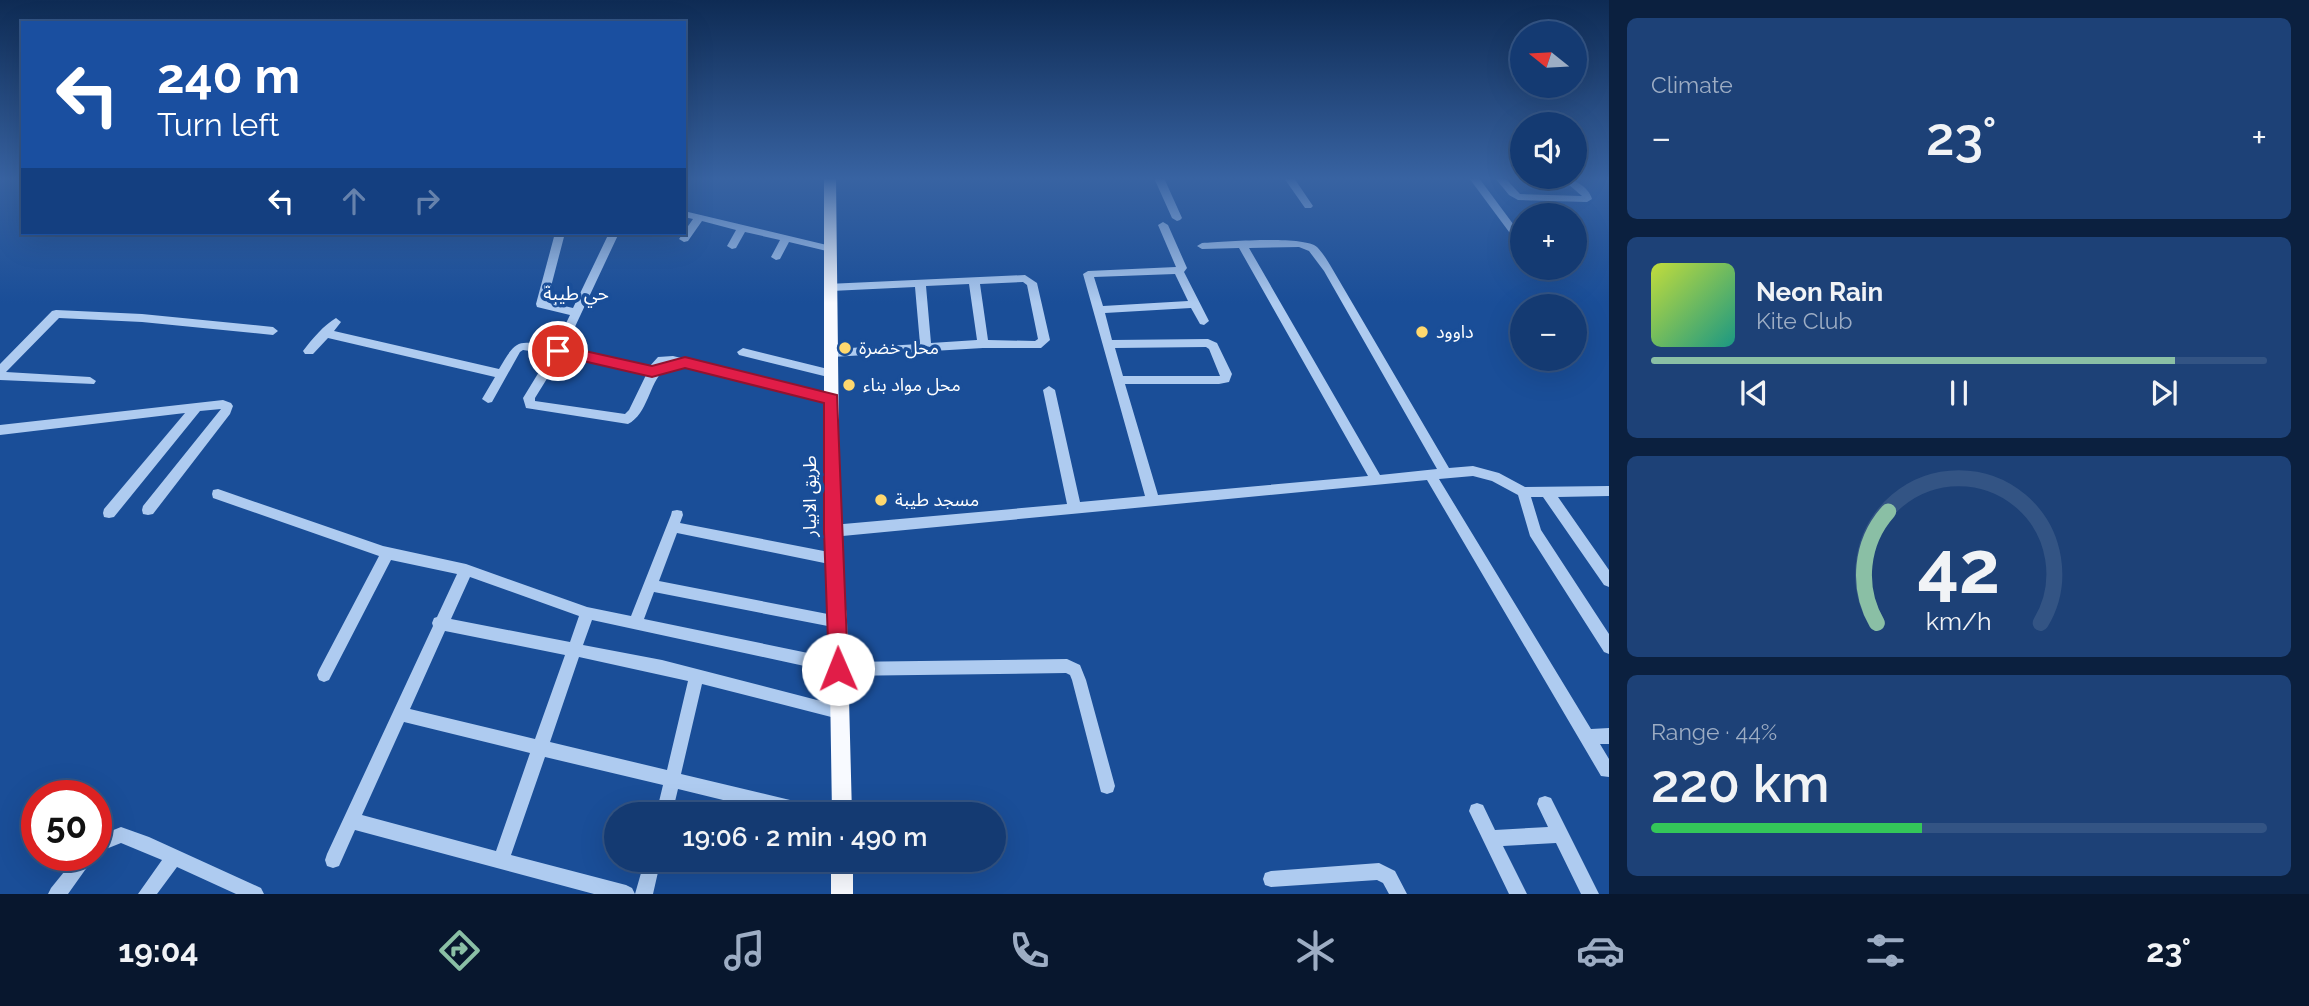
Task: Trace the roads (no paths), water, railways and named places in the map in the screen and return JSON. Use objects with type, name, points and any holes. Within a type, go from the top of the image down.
[{"type":"main road","name":"طريق الابيار","points":[[831,220],[832,531],[838,622],[842,802]]},
{"type":"main road","points":[[842,872],[842,894]]},
{"type":"street","points":[[684,239],[698,220]]},
{"type":"street","points":[[706,220],[831,249]]},
{"type":"street","points":[[1163,225],[1182,268],[1179,271]]},
{"type":"street","points":[[732,246],[742,228]]},
{"type":"street","points":[[559,235],[541,304],[577,313]]},
{"type":"street","points":[[613,235],[558,351],[529,398],[530,404],[628,419],[634,413],[652,372],[662,360],[738,375],[832,399]]},
{"type":"street","points":[[776,257],[786,239]]},
{"type":"street","points":[[1202,246],[1300,244],[1313,249],[1328,270],[1447,474]]},
{"type":"street","points":[[1242,245],[1377,481]]},
{"type":"street","points":[[1119,380],[1225,379],[1226,374],[1210,344],[1212,340],[1206,325],[1179,271]]},
{"type":"street","points":[[1153,501],[1089,273],[1179,271]]},
{"type":"street","points":[[831,287],[1017,278],[1030,280],[1044,340],[1037,345],[983,344],[832,354]]},
{"type":"street","points":[[974,280],[983,344]]},
{"type":"street","points":[[920,282],[926,348]]},
{"type":"street","points":[[1100,310],[1195,305]]},
{"type":"street","points":[[0,373],[56,314],[142,318],[273,331]]},
{"type":"street","points":[[309,351],[335,321]]},
{"type":"street","points":[[325,333],[501,374]]},
{"type":"street","points":[[1109,344],[1210,344]]},
{"type":"street","points":[[488,398],[516,349],[526,346],[652,372]]},
{"type":"street","points":[[738,375],[743,349],[832,374]]},
{"type":"street","points":[[0,373],[90,381]]},
{"type":"street","points":[[1049,390],[1075,509]]},
{"type":"street","points":[[0,430],[223,404],[228,408],[148,510]]},
{"type":"street","points":[[109,513],[197,407]]},
{"type":"street","points":[[832,531],[1447,474],[1485,473],[1523,492],[1608,492]]},
{"type":"street","points":[[1430,475],[1607,770]]},
{"type":"street","points":[[1523,492],[1535,532],[1609,647]]},
{"type":"street","points":[[1547,492],[1609,582]]},
{"type":"street","points":[[218,494],[388,553],[466,569],[587,613],[838,667],[1067,666],[1075,670],[1079,680],[1107,786]]},
{"type":"street","points":[[636,622],[675,521],[834,559]]},
{"type":"street","points":[[324,675],[388,553]]},
{"type":"street","points":[[334,860],[439,623],[466,569]]},
{"type":"street","points":[[650,585],[838,622]]},
{"type":"street","points":[[500,862],[587,613]]},
{"type":"street","points":[[439,623],[662,667],[839,712]]},
{"type":"street","points":[[667,802],[697,676]]},
{"type":"street","points":[[400,714],[769,802]]},
{"type":"street","points":[[1589,737],[1609,736]]},
{"type":"street","points":[[1545,804],[1590,894]]},
{"type":"street","points":[[1477,811],[1518,894]]},
{"type":"street","points":[[352,821],[625,894]]},
{"type":"street","points":[[112,839],[121,835],[246,892]]},
{"type":"street","points":[[1491,838],[1561,835]]},
{"type":"street","points":[[147,894],[174,857]]},
{"type":"street","points":[[57,894],[75,871]]},
{"type":"street","points":[[644,894],[650,872]]},
{"type":"street","points":[[1271,879],[1379,872],[1389,877],[1398,894]]},
{"type":"place","name":"داوود","points":[[1422,332]]},
{"type":"place","name":"محل خضرة","points":[[845,348]]},
{"type":"place","name":"محل مواد بناء","points":[[849,385]]},
{"type":"place","name":"مسجد طيبة","points":[[881,500]]},
{"type":"district","name":"حي طيبة","points":[[576,293]]}]
